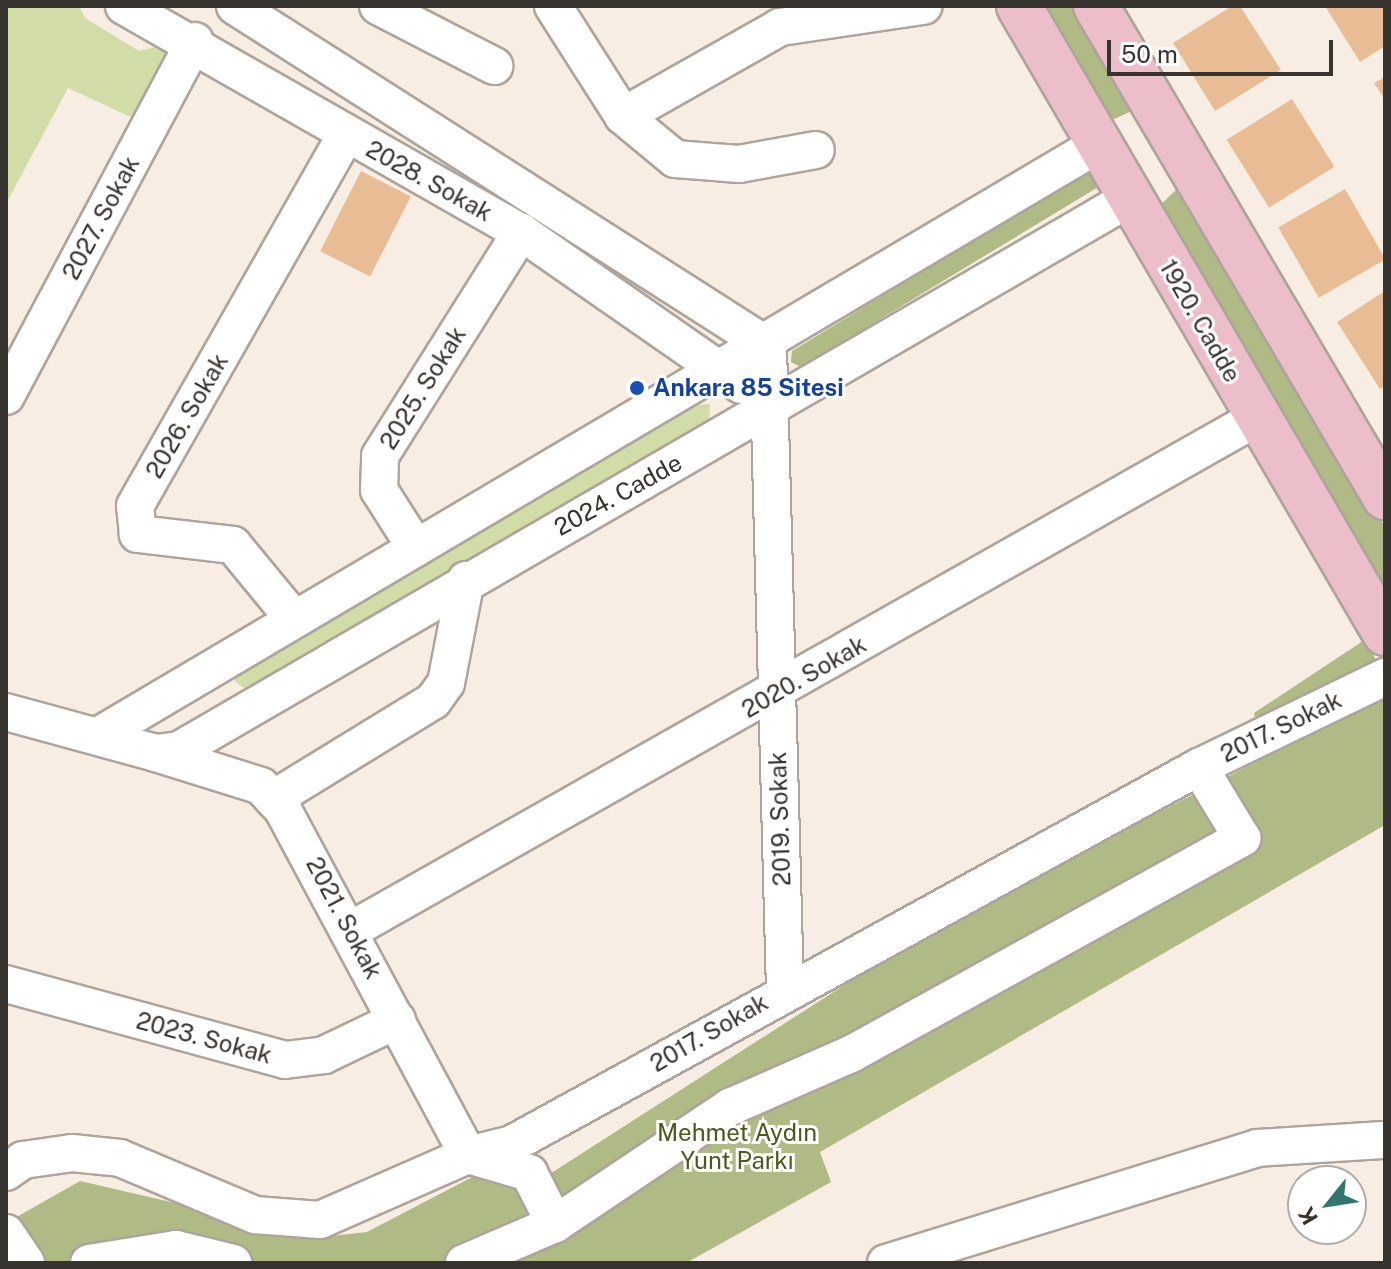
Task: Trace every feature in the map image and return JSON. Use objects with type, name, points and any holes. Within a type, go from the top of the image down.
[{"type":"main road","name":"1920. Cadde","points":[[1019,6],[1255,419],[1385,633]]},
{"type":"main road","points":[[1096,6],[1385,497]]},
{"type":"main road","points":[[1099,144],[1156,111]]},
{"type":"main road","points":[[1130,198],[1187,165]]},
{"type":"street","name":"2028. Sokak","points":[[124,6],[195,41],[346,134],[521,232],[725,371],[770,409]]},
{"type":"street","name":"2028. Sokak","points":[[235,6],[269,15],[768,346]]},
{"type":"street","points":[[378,6],[494,66]]},
{"type":"street","points":[[553,6],[623,116],[675,159],[739,164],[816,150]]},
{"type":"street","points":[[623,116],[780,27],[923,6]]},
{"type":"street","name":"2027. Sokak","points":[[6,396],[195,41]]},
{"type":"street","name":"2026. Sokak","points":[[294,619],[233,545],[138,534],[135,506],[346,134]]},
{"type":"street","points":[[98,736],[294,619],[768,346],[1099,144]]},
{"type":"street","name":"2024. Cadde","points":[[156,753],[179,750],[466,580],[770,409],[1130,198]]},
{"type":"street","name":"2025. Sokak","points":[[416,548],[379,490],[380,456],[521,232]]},
{"type":"street","name":"2019. Sokak","points":[[768,346],[785,990]]},
{"type":"street","name":"2020. Sokak","points":[[351,930],[776,693],[1255,419]]},
{"type":"street","points":[[273,799],[433,701],[446,683],[466,580]]},
{"type":"street","points":[[207,671],[233,718],[217,773]]},
{"type":"street","name":"2017. Sokak","points":[[6,1172],[23,1160],[72,1153],[120,1158],[255,1215],[320,1220],[468,1155],[512,1144],[785,990],[1199,767],[1385,677]]},
{"type":"street","points":[[6,712],[156,753]]},
{"type":"street","name":"2021. Sokak","points":[[156,753],[261,786],[273,799],[351,930],[468,1155]]},
{"type":"street","points":[[464,1263],[555,1224],[730,1107],[851,1054],[1242,838],[1199,767]]},
{"type":"street","name":"2023. Sokak","points":[[6,984],[285,1060],[324,1055],[397,1020]]},
{"type":"street","points":[[886,1263],[1257,1148],[1385,1140]]},
{"type":"street","points":[[468,1155],[529,1173],[555,1224]]},
{"type":"street","points":[[6,1233],[26,1263]]},
{"type":"street","points":[[89,1263],[176,1249],[233,1263]]},
{"type":"green space","points":[[6,6],[79,6],[85,18],[139,51],[167,44],[195,60],[163,132],[68,88],[6,204]]},
{"type":"green space","points":[[1043,6],[1078,6],[1134,110],[1110,121]]},
{"type":"green space","points":[[1089,170],[1100,186],[801,367],[791,362],[792,351]]},
{"type":"green space","points":[[1177,189],[1371,499],[1385,528],[1385,597],[1159,206]]},
{"type":"green space","points":[[710,404],[709,423],[249,692],[235,681],[236,670],[695,405]]},
{"type":"green space","name":"Mehmet Aydın Yunt Parkı","points":[[1366,639],[1385,680],[1385,825],[820,1152],[831,1182],[686,1263],[6,1263],[6,1223],[80,1181],[322,1237],[367,1232],[478,1174],[531,1186],[924,934],[1262,759],[1254,713]]},
{"type":"building","points":[[1232,6],[1240,6],[1281,70],[1215,111],[1173,43]]},
{"type":"building","points":[[1325,6],[1385,6],[1385,46],[1360,62]]},
{"type":"building","points":[[1385,77],[1385,100],[1374,83]]},
{"type":"building","points":[[1292,99],[1334,167],[1269,208],[1227,140]]},
{"type":"building","points":[[361,171],[411,196],[370,277],[320,251]]},
{"type":"building","points":[[1345,189],[1385,259],[1319,298],[1278,228]]},
{"type":"building","points":[[1385,291],[1385,386],[1380,389],[1337,322]]},
{"type":"place","name":"Ankara 85 Sitesi","points":[[637,388]]}]
